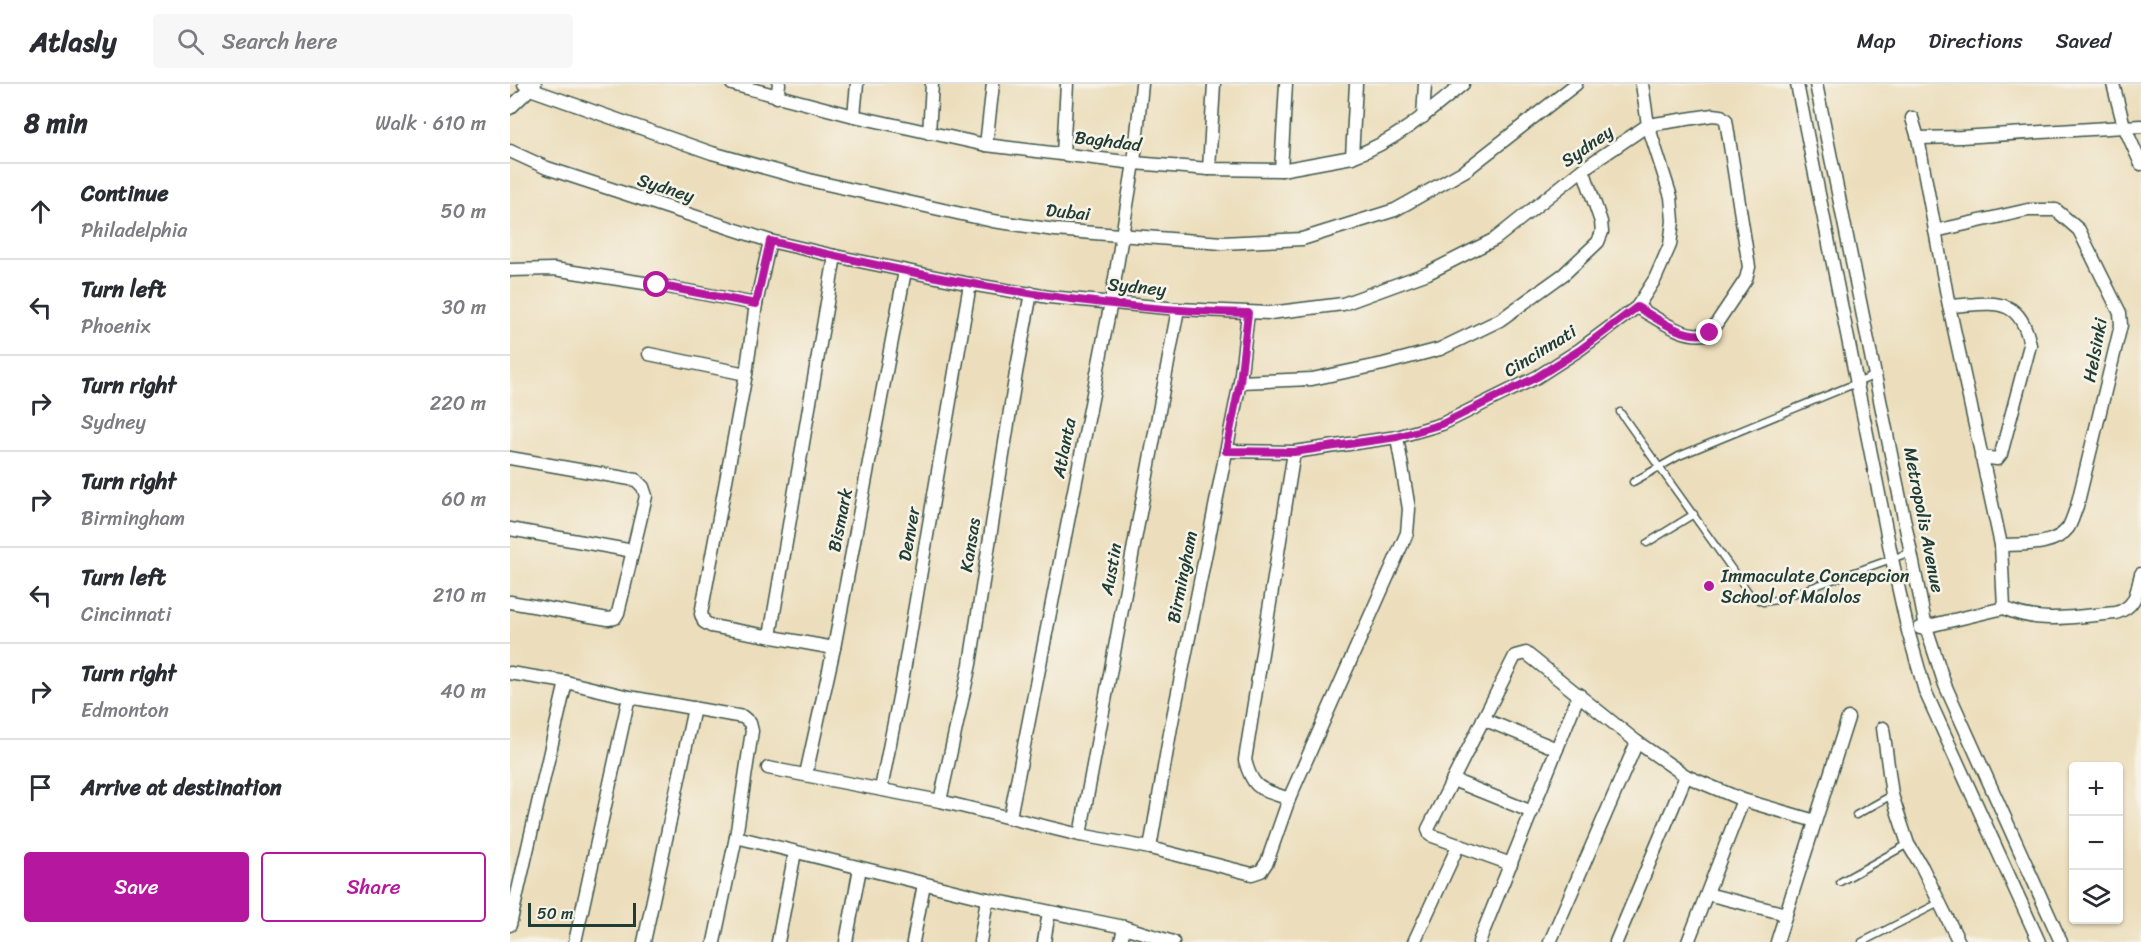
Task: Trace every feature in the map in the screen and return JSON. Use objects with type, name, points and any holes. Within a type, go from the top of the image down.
[{"type":"street","name":"Baghdad","points":[[732,84],[778,90],[854,116],[986,145],[1134,163],[1209,169],[1281,170],[1352,157],[1395,136],[1423,117],[1463,84]]},
{"type":"street","points":[[854,116],[856,84]]},
{"type":"street","points":[[930,134],[932,84]]},
{"type":"street","points":[[986,145],[993,84]]},
{"type":"street","points":[[1063,154],[1067,84]]},
{"type":"street","name":"Atlanta","points":[[1010,817],[1111,302],[1134,163],[1142,84]]},
{"type":"street","points":[[1209,169],[1214,84]]},
{"type":"street","points":[[1281,170],[1286,84]]},
{"type":"street","points":[[1352,157],[1356,84]]},
{"type":"street","points":[[1423,117],[1425,84]]},
{"type":"street","name":"Dubai","points":[[530,86],[712,153],[813,181],[993,221],[1054,230],[1222,243],[1302,238],[1395,210],[1466,170],[1576,84]]},
{"type":"street","name":"Cincinnati","points":[[1226,451],[1294,452],[1397,437],[1442,424],[1537,377],[1580,350],[1637,307],[1655,279],[1670,245],[1673,220],[1671,197],[1648,125],[1642,84]]},
{"type":"street","name":"Metropolis Avenue","points":[[1797,84],[1908,631],[1925,691],[2039,942]]},
{"type":"street","name":"Metropolis Avenue","points":[[1816,84],[1926,627],[1945,685],[2061,942]]},
{"type":"street","points":[[2113,84],[2124,126],[2141,164]]},
{"type":"street","points":[[510,108],[530,86]]},
{"type":"street","name":"Sydney","points":[[510,152],[547,168],[770,241],[905,271],[1049,297],[1178,309],[1270,313],[1343,304],[1428,273],[1496,239],[1584,170],[1648,125],[1713,115],[1721,116],[1726,120],[1748,254],[1749,267],[1746,279],[1710,333],[1698,336],[1686,334],[1637,307]]},
{"type":"street","points":[[1912,118],[1918,138],[1949,306],[2001,545],[2004,608]]},
{"type":"street","points":[[1918,138],[1971,137],[2141,126]]},
{"type":"street","points":[[1240,382],[1312,379],[1383,364],[1440,349],[1500,320],[1556,280],[1598,242],[1602,232],[1601,222],[1584,170]]},
{"type":"street","name":"Helsinki","points":[[1935,231],[2028,210],[2056,210],[2079,230],[2121,313],[2116,348],[2077,506],[2069,527],[2061,535],[2048,541],[2001,545]]},
{"type":"street","points":[[770,241],[756,304],[746,374],[701,614],[704,622],[711,626],[834,648]]},
{"type":"street","points":[[770,636],[835,256]]},
{"type":"street","points":[[510,270],[554,269],[657,285],[756,304]]},
{"type":"street","name":"Bismark","points":[[806,774],[834,648],[905,271]]},
{"type":"street","name":"Denver","points":[[880,789],[904,670],[970,284]]},
{"type":"street","name":"Kansas","points":[[940,801],[970,664],[1014,385],[1031,293]]},
{"type":"street","points":[[1949,306],[1994,304],[2008,306],[2023,321],[2030,345],[2001,454],[1997,459],[1981,457]]},
{"type":"street","name":"Austin","points":[[1080,835],[1178,309]]},
{"type":"street","name":"Birmingham","points":[[1150,848],[1171,727],[1240,382],[1248,313]]},
{"type":"street","points":[[649,354],[746,374]]},
{"type":"street","points":[[768,768],[940,801],[1080,835],[1150,848],[1252,874],[1262,871],[1289,800],[1407,533],[1409,509],[1397,437]]},
{"type":"street","points":[[1289,800],[1256,786],[1249,775],[1245,760],[1294,452]]},
{"type":"street","points":[[510,458],[636,480],[643,486],[646,496],[615,618],[608,619],[510,602]]},
{"type":"street","points":[[510,529],[633,551]]},
{"type":"street","points":[[1908,631],[2004,608],[2022,616],[2038,619],[2116,613],[2127,609],[2133,603],[2141,574]]},
{"type":"street","points":[[1510,864],[1430,835],[1428,829],[1515,656],[1520,653],[1526,653],[1637,742],[1686,776],[1743,800],[1815,821]]},
{"type":"street","points":[[510,673],[743,717],[750,723],[752,731],[736,837],[714,942]]},
{"type":"street","points":[[510,925],[566,682]]},
{"type":"street","points":[[1479,942],[1579,694]]},
{"type":"street","points":[[575,942],[629,697]]},
{"type":"street","points":[[644,942],[694,708]]},
{"type":"street","points":[[1777,942],[1848,718]]},
{"type":"street","points":[[1483,719],[1557,749]]},
{"type":"street","points":[[1883,728],[1893,795],[1908,844],[1922,867],[1959,942]]},
{"type":"street","points":[[1550,942],[1637,742]]},
{"type":"street","points":[[1616,942],[1686,776]]},
{"type":"street","points":[[1453,780],[1532,812]]},
{"type":"street","points":[[1688,942],[1743,800]]},
{"type":"street","points":[[736,837],[987,899],[1124,927],[1173,942]]},
{"type":"street","points":[[1414,942],[1458,846]]},
{"type":"street","points":[[778,942],[795,852]]},
{"type":"street","points":[[846,942],[860,868]]},
{"type":"street","points":[[913,942],[924,884]]},
{"type":"street","points":[[1707,894],[1786,914]]},
{"type":"street","points":[[980,942],[987,899]]},
{"type":"street","points":[[1044,942],[1049,912]]},
{"type":"street","points":[[1121,942],[1124,927]]},
{"type":"lane","points":[[1633,482],[1679,456],[1876,375]]},
{"type":"lane","points":[[1620,412],[1751,596],[1763,602],[1776,600],[1912,552]]},
{"type":"lane","points":[[1647,543],[1694,514]]},
{"type":"lane","points":[[1856,815],[1893,795]]},
{"type":"lane","points":[[1840,882],[1908,844]]},
{"type":"lane","points":[[1862,942],[1939,903]]},
{"type":"place","name":"Immaculate Concepcion School of Malolos","points":[[1709,586]]},
{"type":"route","points":[[657,285],[756,304],[770,241],[970,284],[1049,297],[1248,313],[1240,382],[1226,451],[1294,452],[1397,437],[1442,424],[1497,399],[1537,377],[1580,350],[1637,307],[1686,334],[1698,336],[1710,333]]}]
